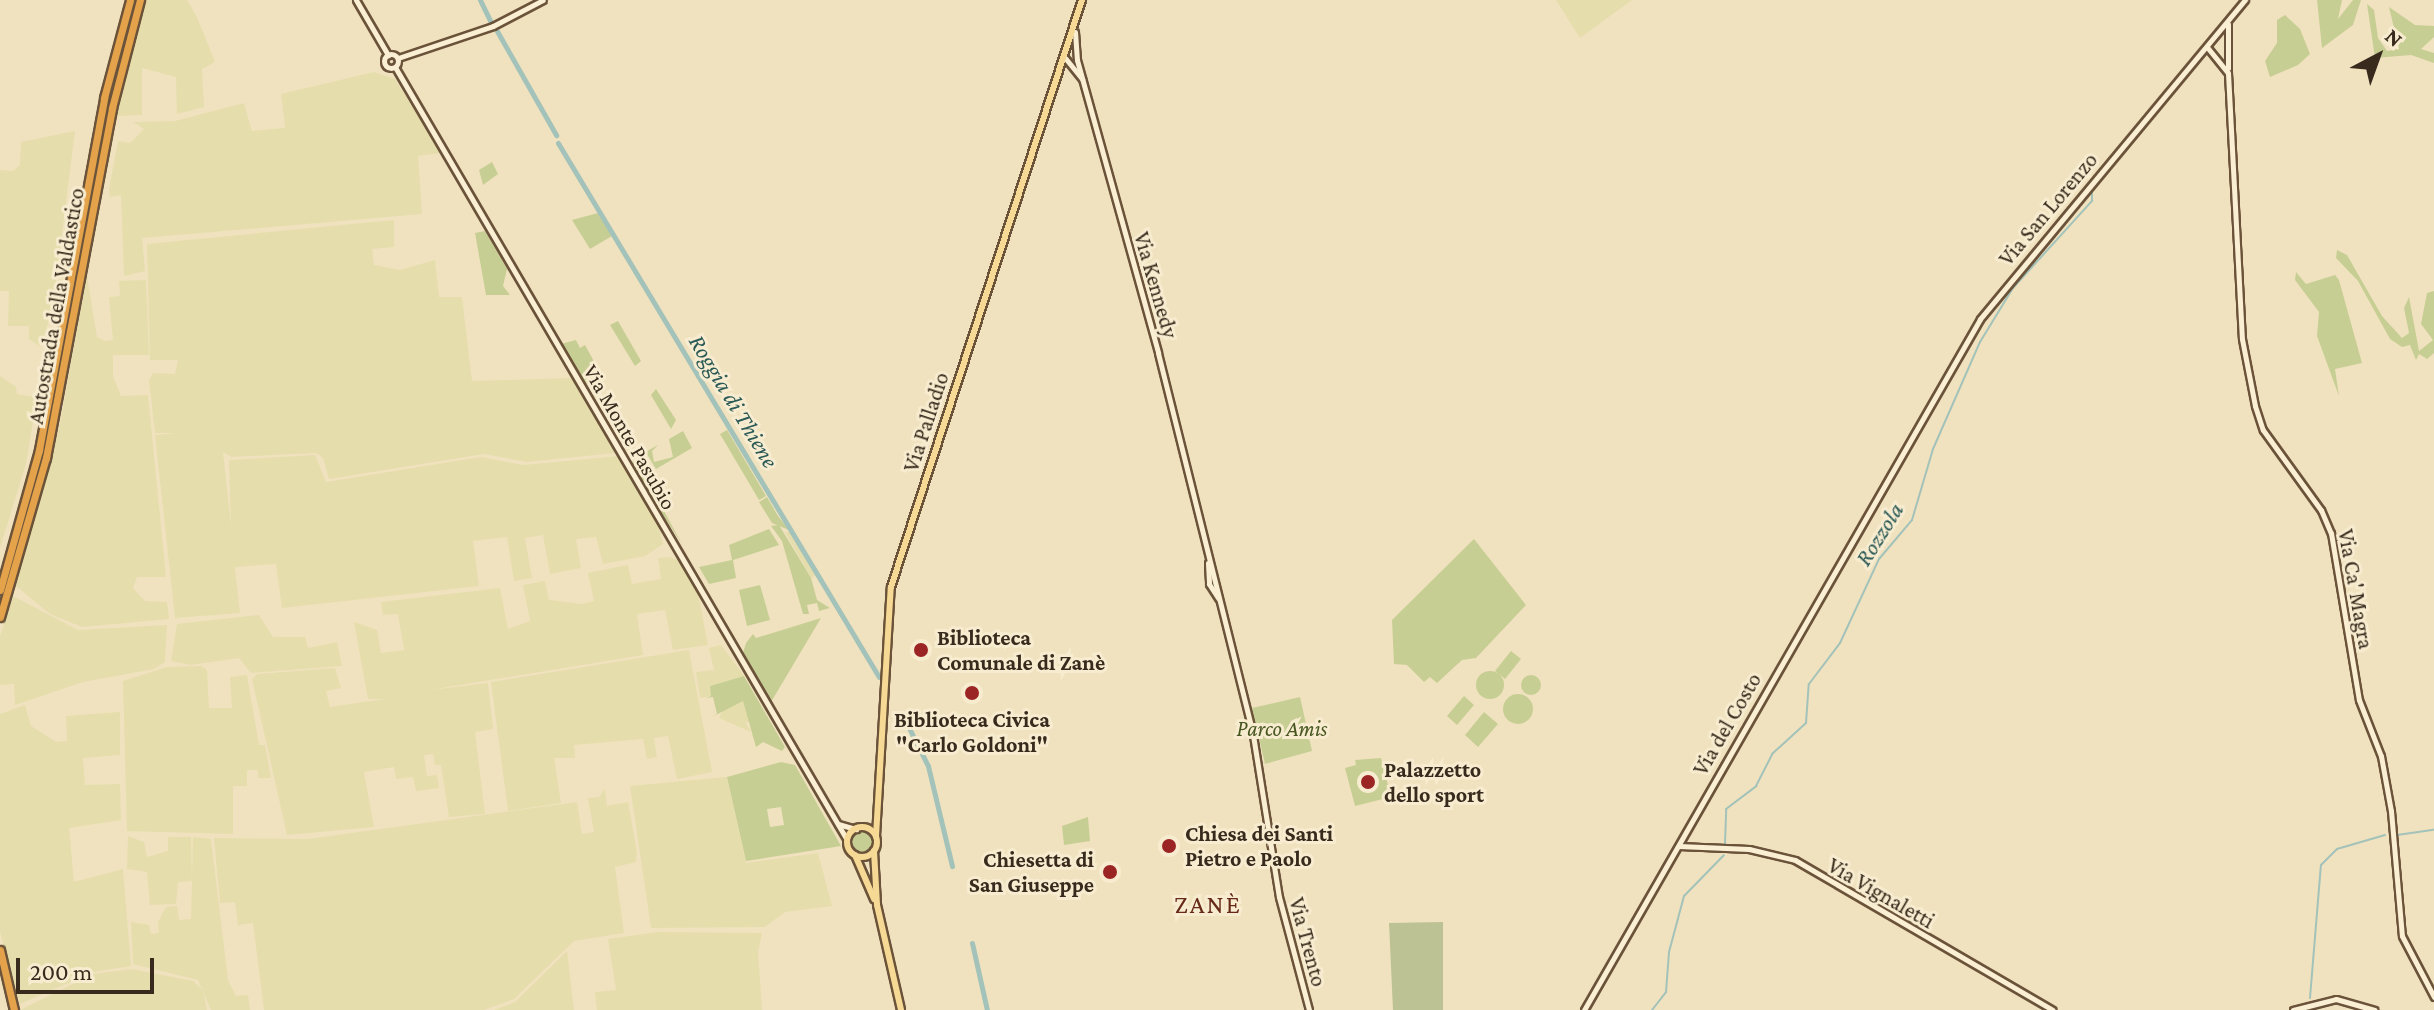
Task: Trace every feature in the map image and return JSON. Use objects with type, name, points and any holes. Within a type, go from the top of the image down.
[{"type":"highway","name":"Autostrada della Valdastico","points":[[0,590],[39,450],[104,98],[130,0]]},
{"type":"highway","name":"Autostrada della Valdastico","points":[[0,617],[46,458],[112,108],[140,0]]},
{"type":"highway","points":[[0,950],[14,1010]]},
{"type":"main road","name":"Via Palladio","points":[[876,836],[891,587],[1075,32],[1082,0]]},
{"type":"main road","points":[[873,891],[847,840],[877,807]]},
{"type":"main road","points":[[859,828],[876,836],[873,891],[901,1010]]},
{"type":"main road","points":[[855,855],[874,851]]},
{"type":"main road","points":[[861,870],[872,871]]},
{"type":"street","name":"Via Monte Pasubio","points":[[356,0],[388,55],[385,65],[395,67],[847,840]]},
{"type":"street","points":[[388,55],[398,58],[493,26],[543,0]]},
{"type":"street","name":"Via San Lorenzo","points":[[1903,457],[2003,287],[2228,24],[2245,0]]},
{"type":"street","name":"Via Ca' Magra","points":[[2228,24],[2243,352],[2263,430],[2321,510],[2331,533],[2359,700],[2381,756],[2402,936],[2434,997]]},
{"type":"street","name":"Via Kennedy","points":[[1075,32],[1077,60],[1207,546],[1211,576]]},
{"type":"street","points":[[2213,41],[2224,45],[2228,54]]},
{"type":"street","points":[[2207,47],[2228,73]]},
{"type":"street","points":[[1066,57],[1077,60]]},
{"type":"street","points":[[1066,57],[1074,72],[1083,80]]},
{"type":"street","points":[[395,67],[398,58]]},
{"type":"street","points":[[1060,77],[1074,72]]},
{"type":"street","name":"Via del Costo","points":[[1584,1010],[1903,457]]},
{"type":"street","name":"Via Trento","points":[[1211,576],[1220,600],[1258,759],[1279,897],[1309,1010]]},
{"type":"street","points":[[837,823],[859,828]]},
{"type":"street","name":"Via Vignaletti","points":[[1679,846],[1749,849],[1795,860],[2053,1010]]},
{"type":"street","points":[[2293,1010],[2317,1002],[2342,1000],[2374,1010]]},
{"type":"shaded area","points":[[145,0],[187,0],[197,17],[215,62],[202,69],[204,107],[177,114],[176,77],[142,68],[142,115],[117,116]]},
{"type":"shaded area","points":[[1556,0],[1632,0],[1580,38]]},
{"type":"shaded area","points":[[374,72],[395,79],[441,153],[418,156],[422,214],[142,238],[145,271],[124,276],[121,195],[110,197],[109,189],[118,141],[130,143],[144,129],[133,122],[175,121],[244,103],[252,131],[285,128],[281,94]]},
{"type":"shaded area","points":[[75,131],[52,312],[40,347],[29,339],[29,326],[8,326],[9,291],[0,291],[0,170],[13,171],[20,165],[21,142]]},
{"type":"shaded area","points":[[394,220],[394,247],[372,249],[374,265],[400,270],[435,260],[439,297],[462,297],[472,381],[572,378],[616,453],[527,462],[484,454],[329,479],[323,458],[316,453],[231,457],[223,452],[231,526],[229,460],[315,455],[326,482],[481,457],[523,465],[618,456],[657,521],[663,544],[645,556],[603,564],[596,537],[576,539],[581,568],[550,574],[543,535],[525,538],[532,578],[514,581],[507,537],[473,541],[479,586],[282,608],[276,564],[235,567],[240,613],[175,618],[155,435],[176,433],[155,433],[149,380],[153,373],[175,374],[178,360],[150,360],[147,244]]},
{"type":"shaded area","points":[[87,276],[97,337],[105,341],[113,340],[109,297],[120,296],[119,281],[146,280],[149,355],[113,355],[113,376],[121,396],[148,395],[166,577],[137,577],[133,588],[145,601],[167,602],[169,619],[82,627],[50,614],[16,586],[59,429]]},
{"type":"shaded area","points":[[43,361],[26,464],[0,548],[0,376],[16,387],[17,394],[35,397]]},
{"type":"shaded area","points":[[785,532],[792,532],[817,575],[811,578]]},
{"type":"shaded area","points":[[670,557],[679,561],[698,593],[708,645],[673,650],[665,610],[637,614],[643,655],[430,690],[488,683],[493,729],[475,732],[485,814],[449,817],[441,765],[435,765],[433,754],[424,755],[427,776],[437,775],[439,788],[416,791],[413,777],[396,779],[394,767],[364,772],[374,827],[287,835],[252,679],[257,674],[335,668],[341,688],[326,691],[330,707],[384,699],[368,699],[354,622],[377,630],[381,653],[404,650],[398,614],[383,615],[381,602],[500,588],[508,629],[530,621],[523,585],[545,581],[549,600],[582,604],[594,601],[588,573],[628,565],[632,584],[661,579],[658,558]]},
{"type":"shaded area","points":[[13,596],[78,630],[167,625],[165,662],[154,669],[83,682],[15,705],[14,684],[0,685],[0,636]]},
{"type":"shaded area","points":[[259,615],[273,637],[305,637],[308,648],[337,642],[342,666],[251,673],[239,658],[190,665],[171,661],[177,624]]},
{"type":"shaded area","points":[[721,645],[744,676],[710,686],[712,696],[700,698],[696,672],[714,670],[709,648]]},
{"type":"shaded area","points":[[689,650],[712,772],[677,779],[668,736],[654,738],[657,757],[647,759],[643,739],[574,745],[575,758],[554,758],[561,803],[508,811],[491,682]]},
{"type":"shaded area","points":[[201,666],[207,670],[209,708],[232,708],[230,677],[247,675],[259,745],[265,745],[271,778],[258,778],[258,770],[247,770],[247,786],[233,786],[233,834],[127,831],[123,681],[167,667]]},
{"type":"shaded area","points":[[743,701],[750,721],[746,723],[751,732],[719,718],[724,708]]},
{"type":"shaded area","points":[[25,705],[31,726],[56,742],[67,741],[66,716],[120,712],[120,755],[83,758],[85,785],[120,784],[121,820],[69,828],[74,882],[123,869],[131,966],[93,972],[20,1004],[0,932],[0,714]]},
{"type":"shaded area","points":[[727,777],[746,863],[818,853],[832,906],[785,912],[765,927],[651,928],[630,786]]},
{"type":"shaded area","points":[[605,789],[607,806],[628,802],[637,852],[636,862],[615,867],[624,933],[574,941],[514,999],[484,1010],[264,1010],[253,923],[238,925],[235,902],[220,903],[214,838],[308,839],[577,802],[582,834],[594,832],[588,798],[599,797]]},
{"type":"shaded area","points":[[128,836],[144,842],[147,857],[168,851],[168,837],[191,837],[192,881],[178,882],[176,904],[150,905],[147,872],[127,869]]},
{"type":"shaded area","points":[[193,837],[211,839],[228,980],[236,996],[248,995],[250,1010],[211,1010],[198,980],[133,964],[131,922],[149,925],[151,934],[159,933],[158,922],[166,907],[177,906],[179,920],[191,919]]},
{"type":"shaded area","points":[[658,932],[762,933],[758,952],[762,1010],[597,1010],[595,992],[616,990],[608,939]]},
{"type":"shaded area","points":[[567,951],[574,1010],[494,1010],[515,1002]]},
{"type":"shaded area","points":[[132,969],[193,981],[203,990],[207,1010],[20,1010],[93,974]]},
{"type":"green space","points":[[2317,0],[2342,0],[2338,19],[2353,0],[2361,0],[2353,25],[2322,48]]},
{"type":"green space","points":[[2367,4],[2374,10],[2378,38],[2387,51],[2399,49],[2389,7],[2415,25],[2434,26],[2434,37],[2421,49],[2434,53],[2434,63],[2411,55],[2375,58]]},
{"type":"green space","points":[[2285,15],[2300,29],[2310,54],[2298,65],[2270,77],[2265,61],[2277,43],[2277,20]]},
{"type":"green space","points":[[492,162],[498,174],[483,185],[479,170]]},
{"type":"green space","points":[[598,213],[612,236],[590,249],[572,220]]},
{"type":"green space","points":[[485,231],[507,269],[503,286],[510,295],[486,295],[475,233]]},
{"type":"green space","points":[[2337,250],[2347,255],[2382,316],[2402,338],[2409,333],[2404,308],[2409,297],[2419,351],[2433,340],[2421,324],[2427,293],[2434,291],[2434,353],[2427,359],[2419,354],[2416,360],[2410,345],[2402,347],[2390,339],[2358,281],[2336,258]]},
{"type":"green space","points":[[2296,272],[2306,284],[2335,275],[2339,280],[2362,363],[2335,369],[2339,396],[2317,336],[2319,312],[2295,280]]},
{"type":"green space","points":[[618,321],[641,361],[635,366],[610,325]]},
{"type":"green space","points":[[576,340],[580,348],[585,345],[601,374],[585,385],[561,344]]},
{"type":"green space","points":[[656,389],[676,420],[671,429],[651,395]]},
{"type":"green space","points":[[727,430],[766,496],[759,500],[720,434]]},
{"type":"green space","points":[[683,431],[692,448],[656,469],[647,454],[636,460],[682,544],[632,467],[635,458],[658,445],[652,451],[654,462],[673,457],[669,439]]},
{"type":"green space","points":[[767,497],[789,530],[772,523],[759,502]]},
{"type":"green space","points":[[779,525],[811,578],[817,600],[830,608],[819,611],[817,603],[807,605],[809,614],[803,614],[782,541],[771,526]]},
{"type":"green space","points":[[769,529],[779,545],[733,560],[736,578],[709,584],[699,567],[732,560],[729,545]]},
{"type":"green space","points":[[1474,539],[1526,605],[1476,658],[1462,660],[1437,683],[1430,677],[1424,682],[1407,665],[1394,664],[1392,620]]},
{"type":"green space","points":[[760,585],[770,620],[747,626],[739,590]]},
{"type":"green space","points":[[821,618],[771,702],[768,701],[743,653],[746,643],[753,634],[756,638]]},
{"type":"green space","points":[[1511,651],[1521,659],[1505,679],[1495,671]]},
{"type":"green space","points":[[1490,671],[1500,675],[1504,685],[1500,695],[1490,699],[1480,695],[1476,685],[1480,675]]},
{"type":"green space","points":[[1531,675],[1538,678],[1541,685],[1538,692],[1531,695],[1524,692],[1521,685],[1524,678]]},
{"type":"green space","points":[[744,676],[785,747],[782,751],[763,742],[756,747],[743,701],[710,718],[717,714],[713,697],[706,698],[711,696],[710,686]]},
{"type":"green space","points":[[1518,694],[1528,699],[1533,709],[1528,719],[1518,724],[1508,719],[1503,709],[1508,699]]},
{"type":"green space","points":[[1464,696],[1474,705],[1457,725],[1447,716]]},
{"type":"green space","name":"Parco Amis","points":[[1300,697],[1312,751],[1265,764],[1252,708]]},
{"type":"green space","points":[[1484,712],[1498,724],[1478,747],[1465,735]]},
{"type":"green space","name":"Palazzetto dello sport","points":[[1381,758],[1391,797],[1355,806],[1345,768],[1356,765],[1355,760]]},
{"type":"green space","points":[[781,762],[795,765],[841,846],[746,861],[727,777]],"holes":[[[781,807],[784,825],[770,827],[767,809]]]},
{"type":"green space","points":[[1088,817],[1090,841],[1064,845],[1062,826]]},
{"type":"green space","points":[[862,831],[870,834],[873,842],[870,850],[862,853],[854,850],[851,842],[854,834]]},
{"type":"green space","points":[[1443,922],[1443,1010],[1393,1010],[1389,923]]},
{"type":"waterway","name":"Roggia di Thiene","points":[[480,0],[491,23]]},
{"type":"waterway","name":"Roggia di Thiene","points":[[497,31],[556,135]]},
{"type":"waterway","name":"Roggia di Thiene","points":[[558,143],[879,677]]},
{"type":"waterway","name":"Rozzola","points":[[1725,844],[1726,809],[1756,786],[1772,754],[1806,723],[1809,684],[1840,643],[1879,559],[1912,520],[1933,449],[1980,342],[2013,288],[2092,201],[2092,193]]},
{"type":"waterway","name":"Roggia di Thiene","points":[[905,720],[928,766],[952,866]]},
{"type":"waterway","points":[[2397,835],[2434,830]]},
{"type":"waterway","points":[[2310,998],[2321,865],[2337,849],[2385,835]]},
{"type":"waterway","name":"Rozzola","points":[[1652,1010],[1666,992],[1669,952],[1684,896],[1724,855]]},
{"type":"waterway","name":"Roggia di Thiene","points":[[972,943],[987,1010]]},
{"type":"place","name":"Biblioteca Comunale di Zanè","points":[[921,650]]},
{"type":"place","name":"Biblioteca Civica \"Carlo Goldoni\"","points":[[972,693]]},
{"type":"place","name":"Palazzetto dello sport","points":[[1368,782]]},
{"type":"place","name":"Chiesa dei Santi Pietro e Paolo","points":[[1169,846]]},
{"type":"place","name":"Chiesetta di San Giuseppe","points":[[1110,872]]},
{"type":"district","name":"ZANÈ","points":[[1208,905]]}]
